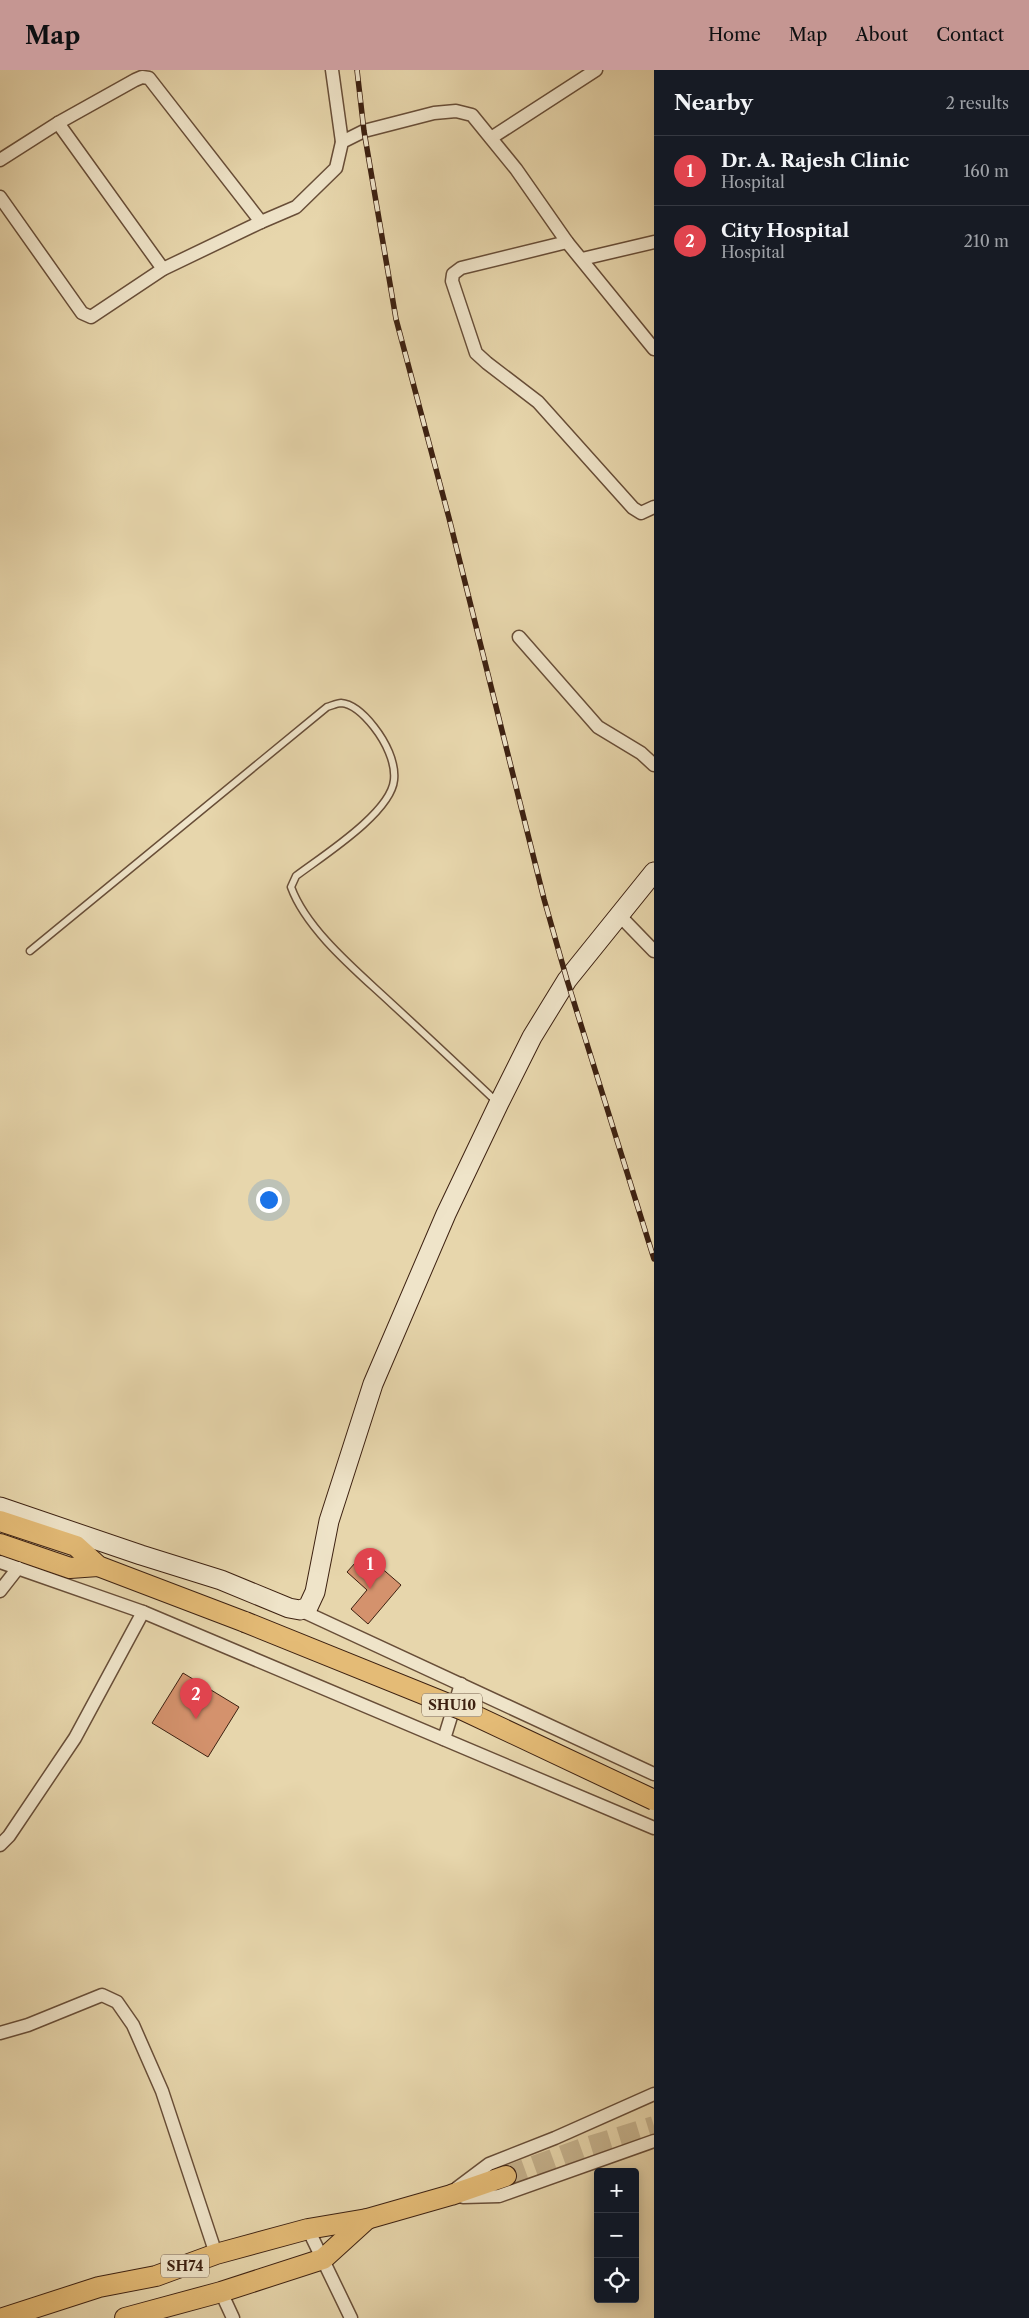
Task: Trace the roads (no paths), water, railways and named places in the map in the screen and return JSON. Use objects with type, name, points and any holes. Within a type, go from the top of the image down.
[{"type":"main road","name":"SHU10","points":[[0,1521],[76,1546],[98,1566],[245,1622],[463,1710],[654,1800]]},
{"type":"main road","name":"SHU10","points":[[0,1544],[70,1568],[98,1566]]},
{"type":"main road","name":"SH74","points":[[4,2318],[99,2287],[156,2276],[216,2254],[308,2230],[367,2218],[445,2197],[506,2176]]},
{"type":"main road","name":"SH74","points":[[125,2318],[221,2292],[323,2259],[367,2218]]},
{"type":"street","points":[[0,197],[82,313],[87,317],[96,315],[162,269],[296,207],[336,168],[342,142],[332,70]]},
{"type":"street","points":[[491,138],[596,70]]},
{"type":"street","points":[[0,160],[58,123],[135,80],[153,74],[261,222]]},
{"type":"street","points":[[342,142],[364,131],[434,113],[456,111],[472,115],[516,169],[567,242],[654,349]]},
{"type":"street","points":[[58,123],[162,269]]},
{"type":"street","points":[[567,242],[461,268],[453,274],[452,281],[468,331],[476,353],[538,402],[634,508],[641,513],[648,512],[654,507]]},
{"type":"street","points":[[582,259],[654,242]]},
{"type":"street","points":[[519,637],[598,727],[641,753],[654,765]]},
{"type":"street","points":[[300,1610],[308,1607],[315,1592],[329,1521],[373,1384],[442,1223],[499,1103],[532,1037],[567,980],[654,872]]},
{"type":"street","points":[[619,915],[654,952]]},
{"type":"street","points":[[0,1507],[221,1580],[289,1608],[300,1610],[654,1774]]},
{"type":"street","points":[[0,1562],[144,1612],[654,1828]]},
{"type":"street","points":[[0,1591],[18,1568]]},
{"type":"street","points":[[0,1845],[9,1836],[75,1738],[144,1612]]},
{"type":"street","points":[[444,1739],[461,1684]]},
{"type":"street","points":[[0,2033],[28,2025],[102,1995],[117,2002],[133,2025],[162,2091],[216,2254]]},
{"type":"street","points":[[445,2197],[489,2164],[555,2138],[654,2094]]},
{"type":"street","points":[[445,2197],[499,2196],[654,2140]]},
{"type":"street","points":[[308,2230],[351,2318]]},
{"type":"street","points":[[221,2292],[233,2318]]},
{"type":"lane","points":[[30,951],[326,706],[342,703],[365,715],[378,732],[390,754],[394,780],[384,803],[368,821],[296,876],[291,888],[296,900],[314,927],[364,978],[499,1103]]},
{"type":"tunnel","points":[[506,2176],[583,2148],[654,2126]]},
{"type":"railway","points":[[357,70],[364,131],[396,319],[449,518],[544,899],[567,980],[654,1259]]},
{"type":"place","name":"Dr. A. Rajesh Clinic","points":[[370,1589]]},
{"type":"place","name":"City Hospital","points":[[196,1719]]}]
